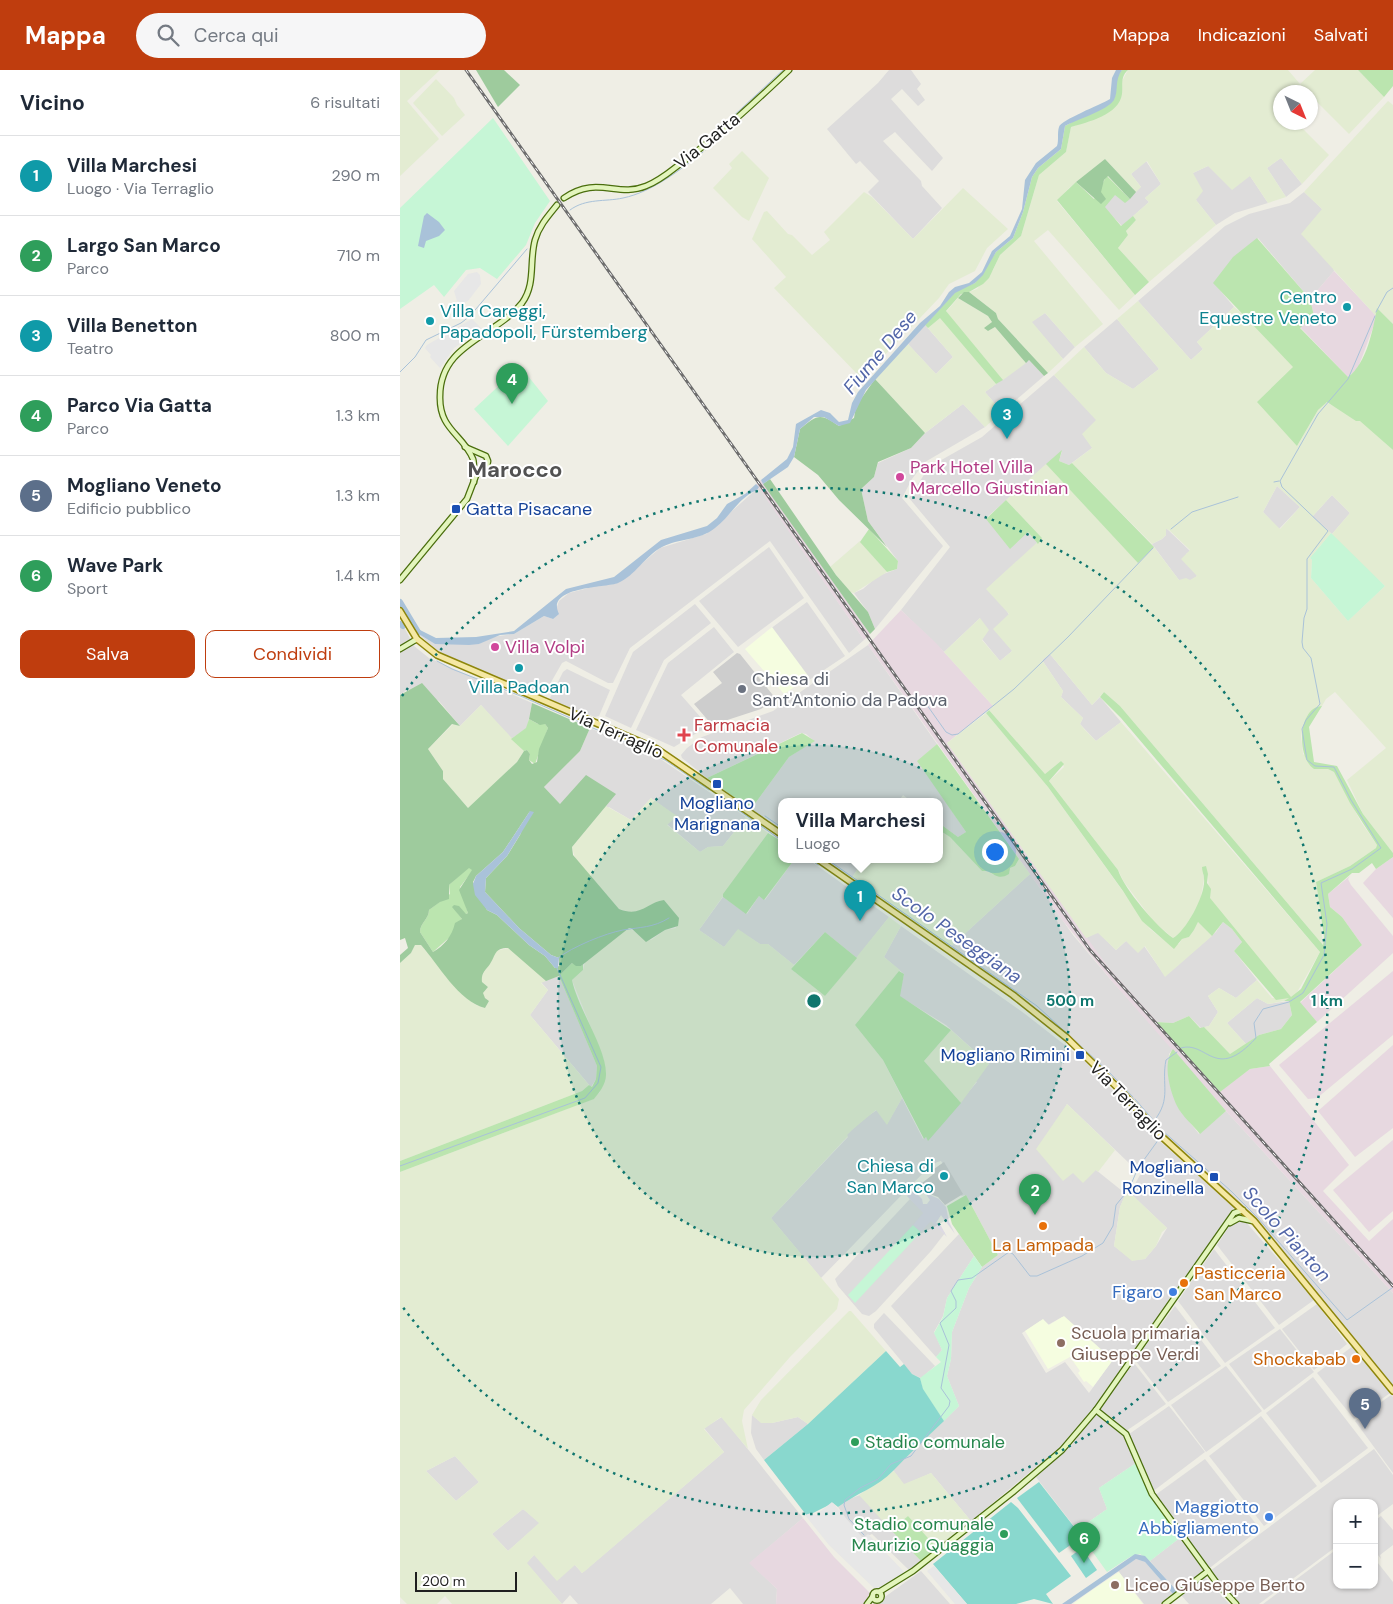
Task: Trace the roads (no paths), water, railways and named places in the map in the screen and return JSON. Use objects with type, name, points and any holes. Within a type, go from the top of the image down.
[{"type":"main road","name":"Via Terraglio","points":[[400,612],[417,639],[449,661],[657,749],[778,832]]},
{"type":"main road","name":"Via Terraglio","points":[[823,863],[1044,1018],[1109,1079],[1160,1135],[1254,1221],[1393,1390]]},
{"type":"street","name":"Via Gatta","points":[[564,198],[578,190],[590,187],[638,189],[658,180],[716,137],[788,70]]},
{"type":"street","points":[[614,188],[614,195]]},
{"type":"street","points":[[483,468],[476,467],[464,446],[450,431],[442,414],[440,395],[444,374],[462,348],[508,316],[522,303],[531,284],[534,248],[538,233],[557,205]]},
{"type":"street","points":[[400,580],[468,499],[477,473],[488,460],[481,454],[464,446]]},
{"type":"street","points":[[474,482],[473,461],[477,455],[481,454]]},
{"type":"street","points":[[400,648],[417,639]]},
{"type":"street","points":[[878,1601],[881,1594],[889,1587],[914,1572],[1042,1469],[1062,1450],[1096,1410],[1227,1226],[1234,1213],[1235,1205],[1231,1198]]},
{"type":"street","points":[[1234,1213],[1243,1210]]},
{"type":"street","points":[[1227,1226],[1239,1218],[1243,1210]]},
{"type":"street","points":[[1239,1218],[1254,1221]]},
{"type":"street","points":[[1096,1410],[1126,1434],[1148,1488],[1208,1571],[1236,1604]]},
{"type":"street","points":[[1165,1604],[1208,1571]]},
{"type":"street","points":[[868,1604],[874,1592],[881,1594]]},
{"type":"street","points":[[873,1596],[878,1601]]},
{"type":"street","points":[[868,1604],[878,1601]]},
{"type":"waterway","points":[[714,134],[783,70]]},
{"type":"waterway","points":[[706,150],[715,140]]},
{"type":"waterway","points":[[570,210],[582,204],[623,198],[644,191],[675,173],[703,152]]},
{"type":"waterway","points":[[400,372],[415,357],[426,340],[461,323],[470,316],[527,249]]},
{"type":"waterway","name":"Scolo Peseggiana","points":[[1376,312],[1387,292],[1393,288]]},
{"type":"waterway","name":"Scolo Peseggiana","points":[[1181,1048],[1190,1047],[1198,1049],[1221,1059],[1231,1057],[1242,1051],[1256,1038],[1254,1023],[1263,1009],[1289,1002],[1303,993],[1324,955],[1327,924],[1321,883],[1352,869],[1381,848],[1351,800],[1334,767],[1315,766],[1307,760],[1302,729],[1306,720],[1320,704],[1311,658],[1303,648],[1302,642],[1304,618],[1307,609],[1307,559],[1328,531],[1282,487],[1280,481],[1318,414],[1348,379],[1375,316]]},
{"type":"waterway","name":"Scolo Peseggiana","points":[[1274,482],[1279,481]]},
{"type":"waterway","points":[[1171,529],[1192,512],[1238,497]]},
{"type":"waterway","points":[[920,700],[922,698],[946,732],[952,735],[958,734],[1014,689],[1068,637],[1153,548]]},
{"type":"waterway","name":"Fiume Dese","points":[[400,602],[418,632]]},
{"type":"waterway","name":"Scolo Peseggiana","points":[[437,661],[665,760],[709,790]]},
{"type":"waterway","name":"Scolo Peseggiana","points":[[731,805],[778,838]]},
{"type":"waterway","points":[[765,816],[778,825]]},
{"type":"waterway","name":"Scolo Peseggiana","points":[[832,863],[1037,1006],[1109,1072],[1133,1097]]},
{"type":"waterway","points":[[558,958],[572,949],[599,937],[623,930],[652,925],[669,918]]},
{"type":"waterway","points":[[400,1166],[585,1098],[598,1083],[601,1067],[557,968]]},
{"type":"waterway","name":"Scolo Peseggiana","points":[[1135,1099],[1154,1121],[1163,1105],[1166,1060],[1177,1052]]},
{"type":"waterway","name":"Scolo Pianton","points":[[1163,1133],[1231,1191],[1257,1217],[1347,1320],[1392,1288]]},
{"type":"waterway","name":"Scolo Pianton","points":[[864,1535],[849,1519],[844,1505],[845,1500],[860,1488],[878,1479],[891,1464],[911,1456],[949,1406],[950,1401],[941,1388],[949,1345],[940,1323],[956,1308],[956,1301],[951,1291],[958,1280],[972,1278],[1009,1252],[1013,1254],[1030,1276],[1037,1276],[1082,1256],[1103,1243],[1113,1226],[1116,1205],[1129,1189],[1138,1168],[1159,1139]]},
{"type":"tunnel","points":[[557,205],[564,198]]},
{"type":"railway","points":[[466,70],[1090,950],[1393,1286]]},
{"type":"place","name":"Centro Equestre Veneto","points":[[1347,307]]},
{"type":"place","name":"Villa Careggi, Papadopoli, Fürstemberg","points":[[430,321]]},
{"type":"place","name":"Parco Via Gatta","points":[[512,404]]},
{"type":"place","name":"Villa Benetton","points":[[1007,439]]},
{"type":"place","name":"Park Hotel Villa Marcello Giustinian","points":[[900,477]]},
{"type":"place","name":"Gatta Pisacane","points":[[456,509]]},
{"type":"place","name":"Villa Volpi","points":[[495,647]]},
{"type":"place","name":"Villa Padoan","points":[[519,668]]},
{"type":"place","name":"Chiesa di Sant'Antonio da Padova","points":[[742,689]]},
{"type":"place","name":"Farmacia Comunale","points":[[684,735]]},
{"type":"place","name":"Mogliano Marignana","points":[[717,784]]},
{"type":"place","name":"Villa Marchesi","points":[[860,921]]},
{"type":"place","name":"Mogliano Rimini","points":[[1080,1055]]},
{"type":"place","name":"Chiesa di San Marco","points":[[944,1176]]},
{"type":"place","name":"Mogliano Ronzinella","points":[[1214,1177]]},
{"type":"place","name":"Largo San Marco","points":[[1035,1215]]},
{"type":"place","name":"La Lampada","points":[[1043,1226]]},
{"type":"place","name":"Pasticceria San Marco","points":[[1184,1283]]},
{"type":"place","name":"Figaro","points":[[1173,1292]]},
{"type":"place","name":"Scuola primaria Giuseppe Verdi","points":[[1061,1343]]},
{"type":"place","name":"Shockabab","points":[[1356,1359]]},
{"type":"place","name":"Mogliano Veneto","points":[[1365,1429]]},
{"type":"place","name":"Stadio comunale","points":[[855,1442]]},
{"type":"place","name":"Maggiotto Abbigliamento","points":[[1269,1517]]},
{"type":"place","name":"Stadio comunale Maurizio Quaggia","points":[[1004,1534]]},
{"type":"place","name":"Wave Park","points":[[1084,1563]]},
{"type":"place","name":"Liceo Giuseppe Berto","points":[[1115,1585]]},
{"type":"district","name":"Marocco","points":[[515,469]]}]
